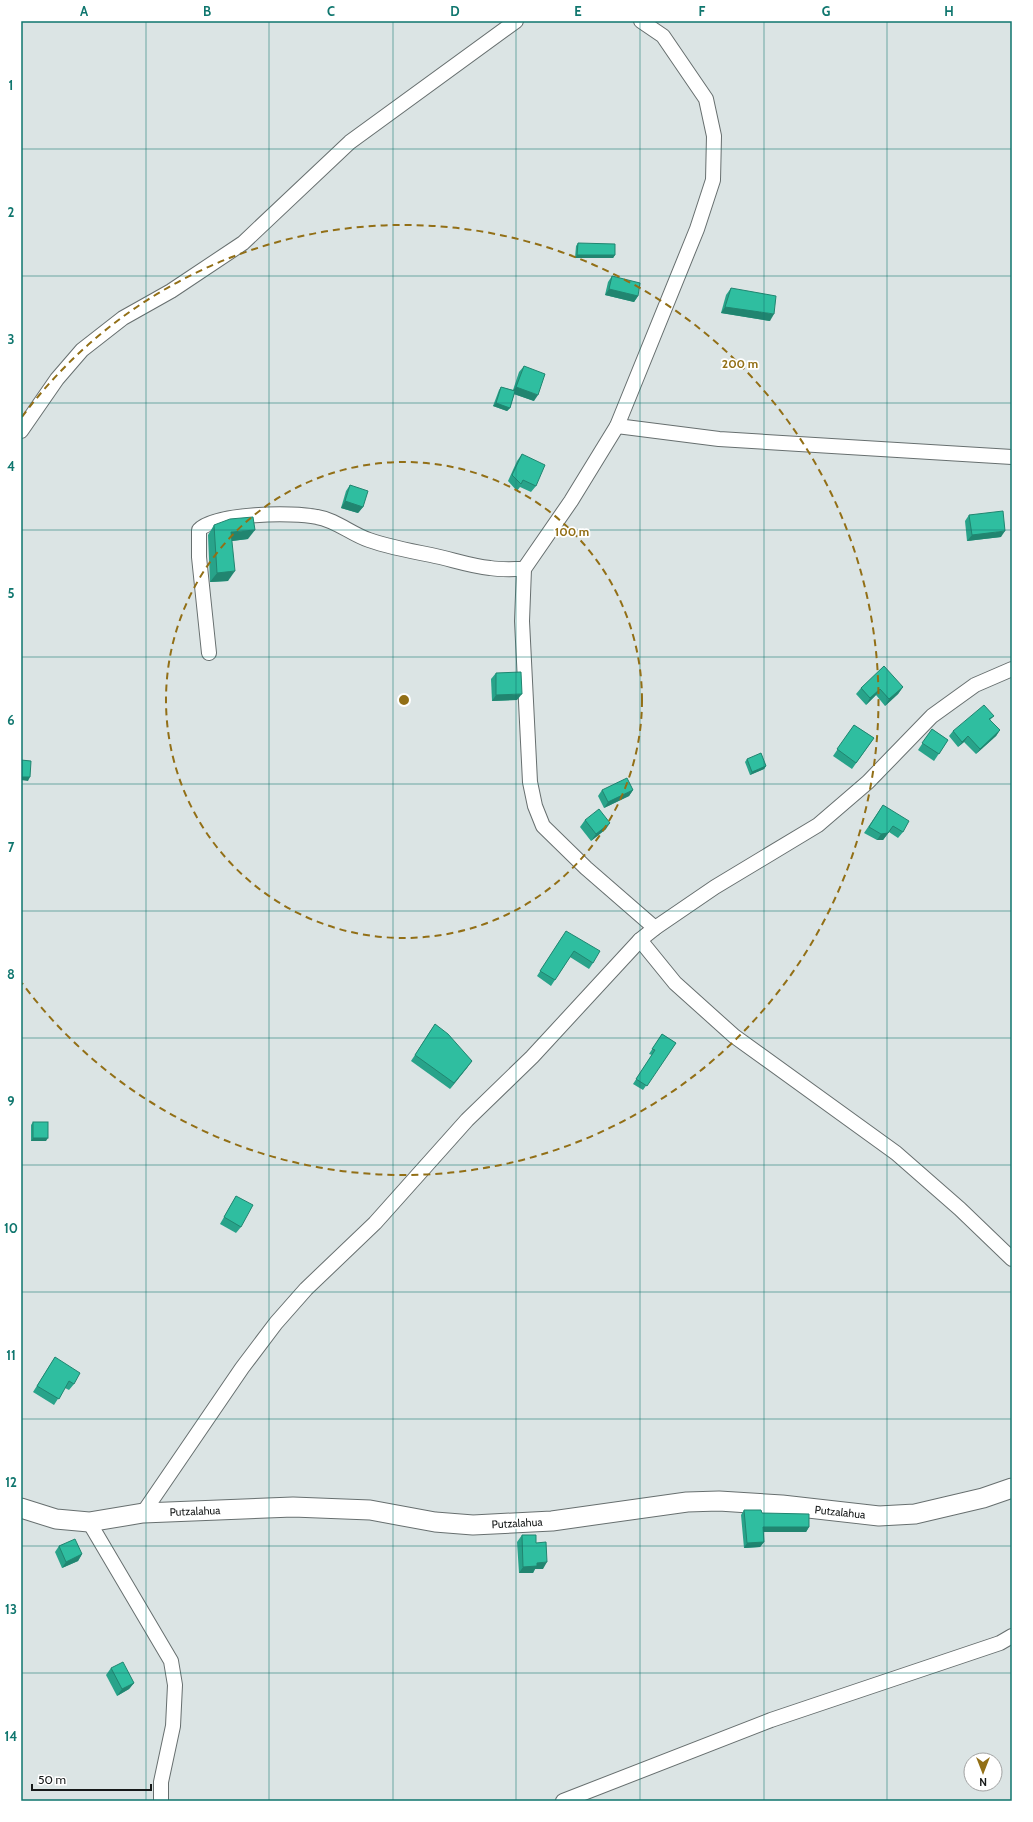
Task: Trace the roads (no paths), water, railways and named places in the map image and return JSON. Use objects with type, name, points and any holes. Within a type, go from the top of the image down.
[{"type":"street","points":[[21,431],[57,379],[82,350],[123,318],[171,290],[243,243],[350,142],[516,21]]},
{"type":"street","points":[[641,21],[663,36],[706,99],[714,136],[713,180],[694,236],[617,426],[571,501],[524,569],[522,621],[530,782],[535,806],[543,826],[591,873],[655,928]]},
{"type":"street","points":[[617,426],[719,439],[1012,457]]},
{"type":"street","points":[[209,653],[199,557],[199,530],[203,526],[213,521],[255,516],[285,515],[317,517],[340,525],[367,540],[384,545],[490,568],[524,569]]},
{"type":"street","points":[[143,1513],[242,1368],[276,1323],[306,1289],[375,1223],[462,1125],[532,1057],[640,940],[715,887],[818,825],[868,782],[932,716],[975,685],[1012,669]]},
{"type":"street","points":[[640,940],[675,983],[734,1036],[896,1154],[960,1209],[1012,1259]]},
{"type":"street","name":"Putzalahua","points":[[21,1508],[56,1519],[89,1522],[143,1513],[292,1508],[370,1510],[435,1522],[473,1525],[552,1521],[687,1502],[719,1501],[782,1505],[879,1516],[915,1514],[983,1498],[1012,1488]]},
{"type":"street","points":[[89,1522],[171,1661],[175,1685],[173,1726],[161,1782],[161,1801]]},
{"type":"street","points":[[564,1801],[771,1720],[1000,1643],[1012,1636]]}]
